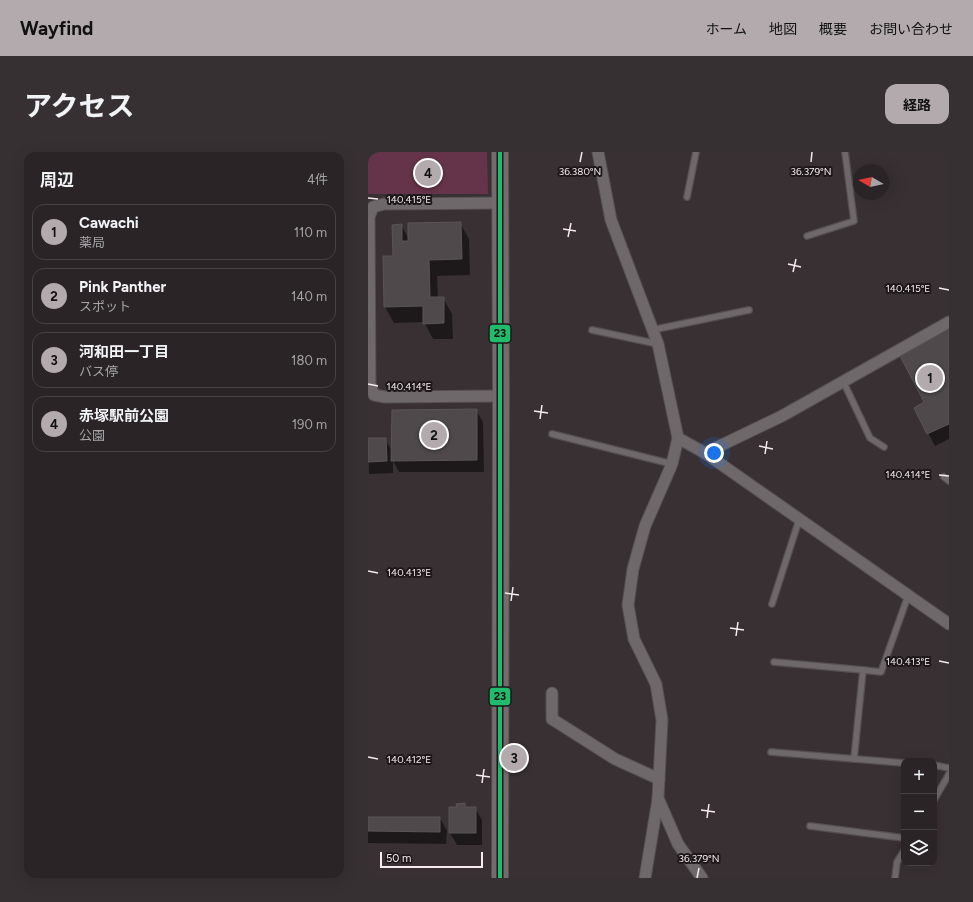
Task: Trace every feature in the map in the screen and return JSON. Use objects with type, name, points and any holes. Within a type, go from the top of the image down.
[{"type":"street","points":[[500,152],[500,878]]},
{"type":"street","points":[[598,152],[611,220],[658,344],[678,438],[672,464],[645,526],[633,569],[628,605],[634,638],[656,684],[662,720],[658,798],[645,878]]},
{"type":"street","points":[[500,204],[384,204],[373,207],[369,217],[370,384],[374,396],[501,396]]},
{"type":"street","points":[[705,453],[782,416],[949,322]]},
{"type":"street","points":[[678,438],[705,453],[949,624]]},
{"type":"street","points":[[552,693],[552,719],[615,759],[658,779]]},
{"type":"street","points":[[658,798],[678,844],[702,878]]},
{"type":"lane","points":[[687,197],[696,152]]},
{"type":"lane","points":[[807,236],[854,221],[845,152]]},
{"type":"lane","points":[[652,330],[749,310]]},
{"type":"lane","points":[[592,330],[658,344]]},
{"type":"lane","points":[[843,382],[870,438],[884,446]]},
{"type":"lane","points":[[552,434],[672,464]]},
{"type":"lane","points":[[772,604],[799,520]]},
{"type":"lane","points":[[774,662],[880,672],[908,596]]},
{"type":"lane","points":[[854,759],[863,670]]},
{"type":"lane","points":[[770,752],[901,763]]},
{"type":"lane","points":[[937,766],[949,768]]},
{"type":"lane","points":[[937,795],[949,774]]},
{"type":"lane","points":[[810,826],[901,838]]},
{"type":"lane","points":[[895,878],[898,862],[901,856]]},
{"type":"shaded area","points":[[368,152],[487,152],[488,194],[368,194]]},
{"type":"building","points":[[461,222],[462,259],[429,260],[430,297],[444,297],[444,323],[423,324],[423,306],[384,307],[383,256],[393,256],[392,225],[402,224],[402,241],[408,241],[408,223]]},
{"type":"building","points":[[949,328],[949,424],[927,434],[914,408],[924,402],[899,354]]},
{"type":"building","points":[[477,409],[477,460],[391,461],[392,410]]},
{"type":"building","points":[[368,438],[386,438],[387,461],[368,462]]},
{"type":"building","points":[[465,803],[465,807],[476,807],[476,833],[449,833],[449,807],[457,807],[456,804]]},
{"type":"building","points":[[368,817],[440,817],[440,832],[368,831]]},
{"type":"transit line","name":"23","points":[[500,152],[500,878]]},
{"type":"place","name":"赤塚駅前公園","points":[[428,173]]},
{"type":"place","name":"Cawachi","points":[[930,378]]},
{"type":"place","name":"Pink Panther","points":[[434,435]]},
{"type":"place","name":"河和田一丁目","points":[[514,758]]}]
